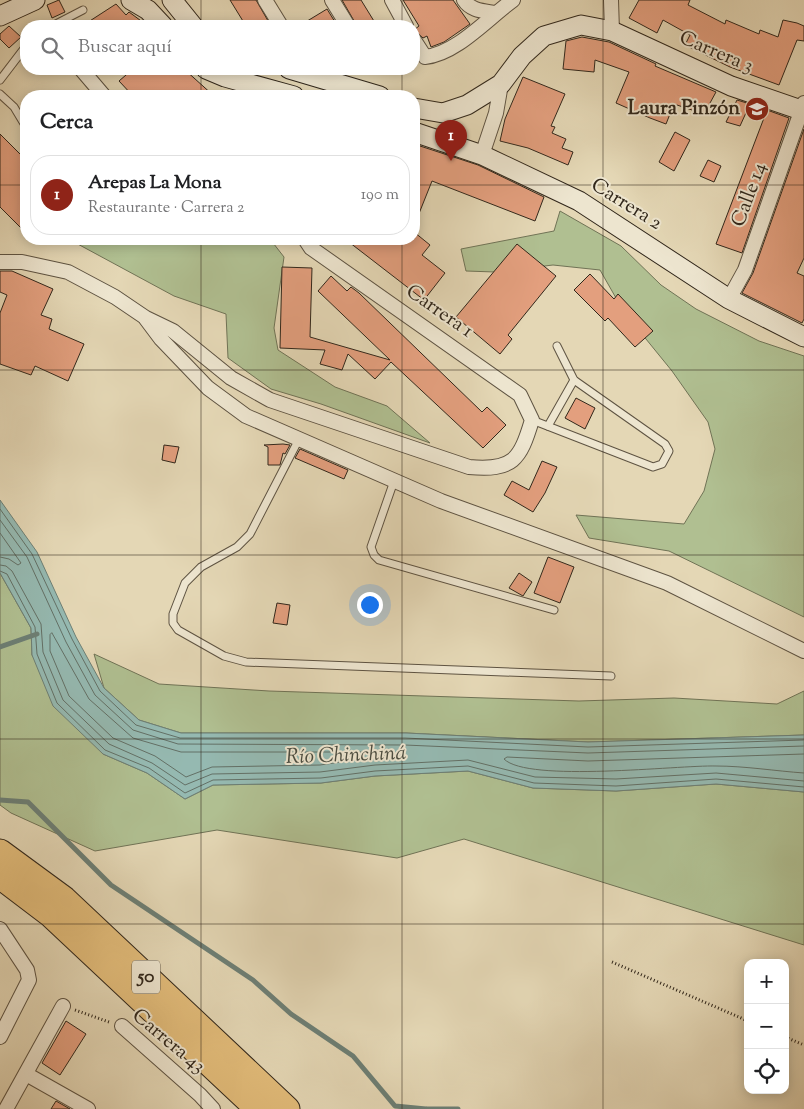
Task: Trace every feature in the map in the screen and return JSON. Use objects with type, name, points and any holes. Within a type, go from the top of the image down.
[{"type":"highway","name":"50","points":[[0,852],[64,899],[286,1109]]},
{"type":"highway","name":"50","points":[[0,876],[50,914],[258,1109]]},
{"type":"main road","points":[[0,16],[35,0]]},
{"type":"main road","points":[[131,0],[148,10],[157,20]]},
{"type":"main road","points":[[172,0],[187,20]]},
{"type":"main road","name":"Carrera 3","points":[[501,84],[522,56],[544,36],[581,25],[612,31],[731,86],[803,108]]},
{"type":"main road","points":[[222,75],[271,90]]},
{"type":"main road","points":[[312,75],[347,90]]},
{"type":"main road","points":[[420,109],[443,113],[467,105],[501,84]]},
{"type":"main road","name":"Carrera 2","points":[[420,134],[482,155],[579,201],[730,299],[804,337]]},
{"type":"street","points":[[265,0],[277,20]]},
{"type":"street","points":[[332,0],[344,20]]},
{"type":"street","points":[[392,0],[403,20]]},
{"type":"street","points":[[420,50],[424,57],[436,56],[450,50],[513,0]]},
{"type":"street","points":[[611,0],[612,31]]},
{"type":"street","points":[[469,2],[477,10],[495,13]]},
{"type":"street","points":[[86,75],[99,90]]},
{"type":"street","points":[[482,155],[496,113],[501,84]]},
{"type":"street","name":"Calle 14","points":[[730,299],[744,270],[803,108]]},
{"type":"street","name":"Carrera 1","points":[[311,245],[509,385],[520,394],[532,420]]},
{"type":"street","points":[[0,262],[22,262],[68,272],[115,297],[146,318],[173,331],[232,378],[270,400],[469,467],[489,469],[512,462],[524,447],[532,420]]},
{"type":"street","points":[[146,318],[161,339],[208,388],[246,416],[450,505],[667,583],[804,651]]},
{"type":"street","points":[[0,929],[28,970],[29,980],[0,1038]]},
{"type":"street","points":[[6,1109],[63,1006]]},
{"type":"street","name":"Carrera 43","points":[[122,1026],[200,1095],[213,1109]]},
{"type":"street","points":[[26,1074],[88,1109]]},
{"type":"lane","points":[[64,20],[83,10]]},
{"type":"lane","points":[[0,80],[20,54]]},
{"type":"lane","points":[[0,94],[14,106],[20,116]]},
{"type":"lane","points":[[532,420],[653,467],[662,464],[668,451],[665,444],[574,380],[557,346]]},
{"type":"lane","points":[[548,426],[574,380]]},
{"type":"lane","points":[[299,439],[250,534],[237,547],[201,567],[186,583],[173,614],[174,623],[178,630],[224,656],[246,662],[611,676]]},
{"type":"lane","points":[[394,481],[371,547],[374,555],[379,560],[554,610]]},
{"type":"path","points":[[612,962],[744,1019]]},
{"type":"path","name":"Carrera 43","points":[[63,1006],[122,1026]]},
{"type":"path","points":[[789,1039],[804,1045]]},
{"type":"green space","points":[[560,211],[621,246],[661,285],[696,309],[759,341],[804,356],[804,617],[669,551],[589,538],[576,515],[684,524],[704,491],[715,449],[708,422],[672,371],[624,312],[600,270],[553,265],[495,272],[466,271],[461,249],[554,231]]},
{"type":"green space","points":[[80,245],[275,245],[284,257],[274,328],[278,350],[335,387],[387,406],[430,443],[321,404],[271,389],[228,358],[226,314],[174,296]]},
{"type":"green space","points":[[0,573],[31,628],[32,655],[103,754],[147,773],[185,799],[213,785],[321,783],[375,776],[468,771],[533,788],[616,791],[716,784],[804,792],[804,945],[464,839],[397,858],[217,830],[95,851],[11,813],[0,805]]},
{"type":"green space","points":[[94,654],[159,684],[269,691],[579,701],[674,698],[777,704],[804,691],[804,735],[588,742],[406,733],[181,733],[139,720],[104,688]]},
{"type":"water","name":"Río Chinchiná","points":[[0,500],[37,552],[76,637],[104,688],[139,720],[181,733],[406,733],[588,742],[804,735],[804,792],[716,784],[616,791],[533,788],[468,771],[375,776],[321,783],[213,785],[185,799],[147,773],[103,754],[53,706],[32,655],[31,628],[0,573]]},
{"type":"building","points":[[59,0],[65,12],[52,18],[47,5]]},
{"type":"building","points":[[230,0],[256,0],[268,20],[242,20]]},
{"type":"building","points":[[342,0],[361,0],[373,20],[354,20]]},
{"type":"building","points":[[403,0],[453,0],[470,24],[444,42],[431,47],[427,36],[423,38],[420,35],[420,20],[415,20]]},
{"type":"building","points":[[639,0],[690,0],[688,5],[725,24],[726,20],[759,34],[760,30],[778,37],[783,20],[797,23],[804,26],[804,41],[797,40],[779,85],[730,67],[685,45],[690,35],[663,20],[657,33],[629,18]]},
{"type":"building","points":[[116,4],[126,15],[129,12],[140,20],[91,20]]},
{"type":"building","points":[[327,9],[334,20],[309,20]]},
{"type":"building","points":[[9,26],[20,38],[9,48],[0,39],[0,34]]},
{"type":"building","points":[[582,37],[609,42],[656,64],[655,66],[716,92],[704,114],[674,104],[666,124],[650,118],[616,103],[629,72],[595,60],[594,72],[563,69],[566,41]]},
{"type":"building","points":[[126,75],[191,75],[207,90],[127,90],[119,81]]},
{"type":"building","points":[[523,77],[565,94],[551,126],[555,127],[552,133],[566,139],[562,148],[573,152],[568,165],[528,148],[500,141],[505,119]]},
{"type":"building","points":[[737,100],[750,104],[740,126],[726,122]]},
{"type":"building","points":[[767,110],[789,118],[742,253],[716,244]]},
{"type":"building","points":[[804,129],[804,258],[797,273],[804,276],[804,319],[802,323],[742,293],[753,273]]},
{"type":"building","points":[[675,132],[690,140],[674,171],[659,162]]},
{"type":"building","points":[[0,134],[20,154],[20,227],[0,207]]},
{"type":"building","points":[[420,146],[478,165],[544,197],[535,221],[432,181],[420,211]]},
{"type":"building","points":[[708,160],[721,166],[714,182],[700,176]]},
{"type":"building","points":[[420,237],[430,245],[422,255],[445,273],[424,300],[353,245],[420,245]]},
{"type":"building","points":[[517,244],[556,276],[508,335],[512,339],[500,354],[456,317]]},
{"type":"building","points":[[282,267],[312,268],[310,337],[390,360],[318,291],[331,276],[347,291],[351,287],[359,293],[482,412],[487,407],[506,425],[483,448],[391,362],[375,379],[348,354],[342,370],[320,364],[325,350],[280,348]]},
{"type":"building","points":[[0,271],[12,271],[53,289],[41,315],[52,319],[49,329],[84,344],[68,381],[35,366],[31,375],[0,364],[0,313],[7,295],[0,292]]},
{"type":"building","points":[[590,274],[614,299],[618,294],[653,331],[635,347],[608,318],[605,321],[574,290]]},
{"type":"building","points":[[576,398],[595,408],[585,429],[565,418]]},
{"type":"building","points":[[164,445],[179,447],[175,463],[162,460]]},
{"type":"building","points":[[264,445],[290,445],[285,454],[283,453],[280,465],[268,465],[268,447]]},
{"type":"building","points":[[300,449],[348,470],[344,479],[295,458]]},
{"type":"building","points":[[542,461],[557,467],[545,493],[533,512],[504,495],[512,481],[529,490]]},
{"type":"building","points":[[548,557],[574,567],[560,603],[534,593]]},
{"type":"building","points":[[519,573],[532,582],[523,596],[509,588]]},
{"type":"building","points":[[277,603],[290,605],[287,625],[273,623]]},
{"type":"building","points":[[66,1021],[86,1034],[60,1075],[42,1063]]},
{"type":"building","points":[[56,1101],[70,1109],[51,1109]]},
{"type":"waterway","points":[[0,647],[37,634]]},
{"type":"waterway","points":[[0,800],[28,802],[111,885],[253,980],[291,1014],[353,1056],[395,1106],[426,1109]]},
{"type":"waterway","points":[[427,1109],[458,1109]]},
{"type":"place","name":"Laura Pinzón","points":[[757,109]]},
{"type":"place","name":"Arepas La Mona","points":[[451,161]]}]
